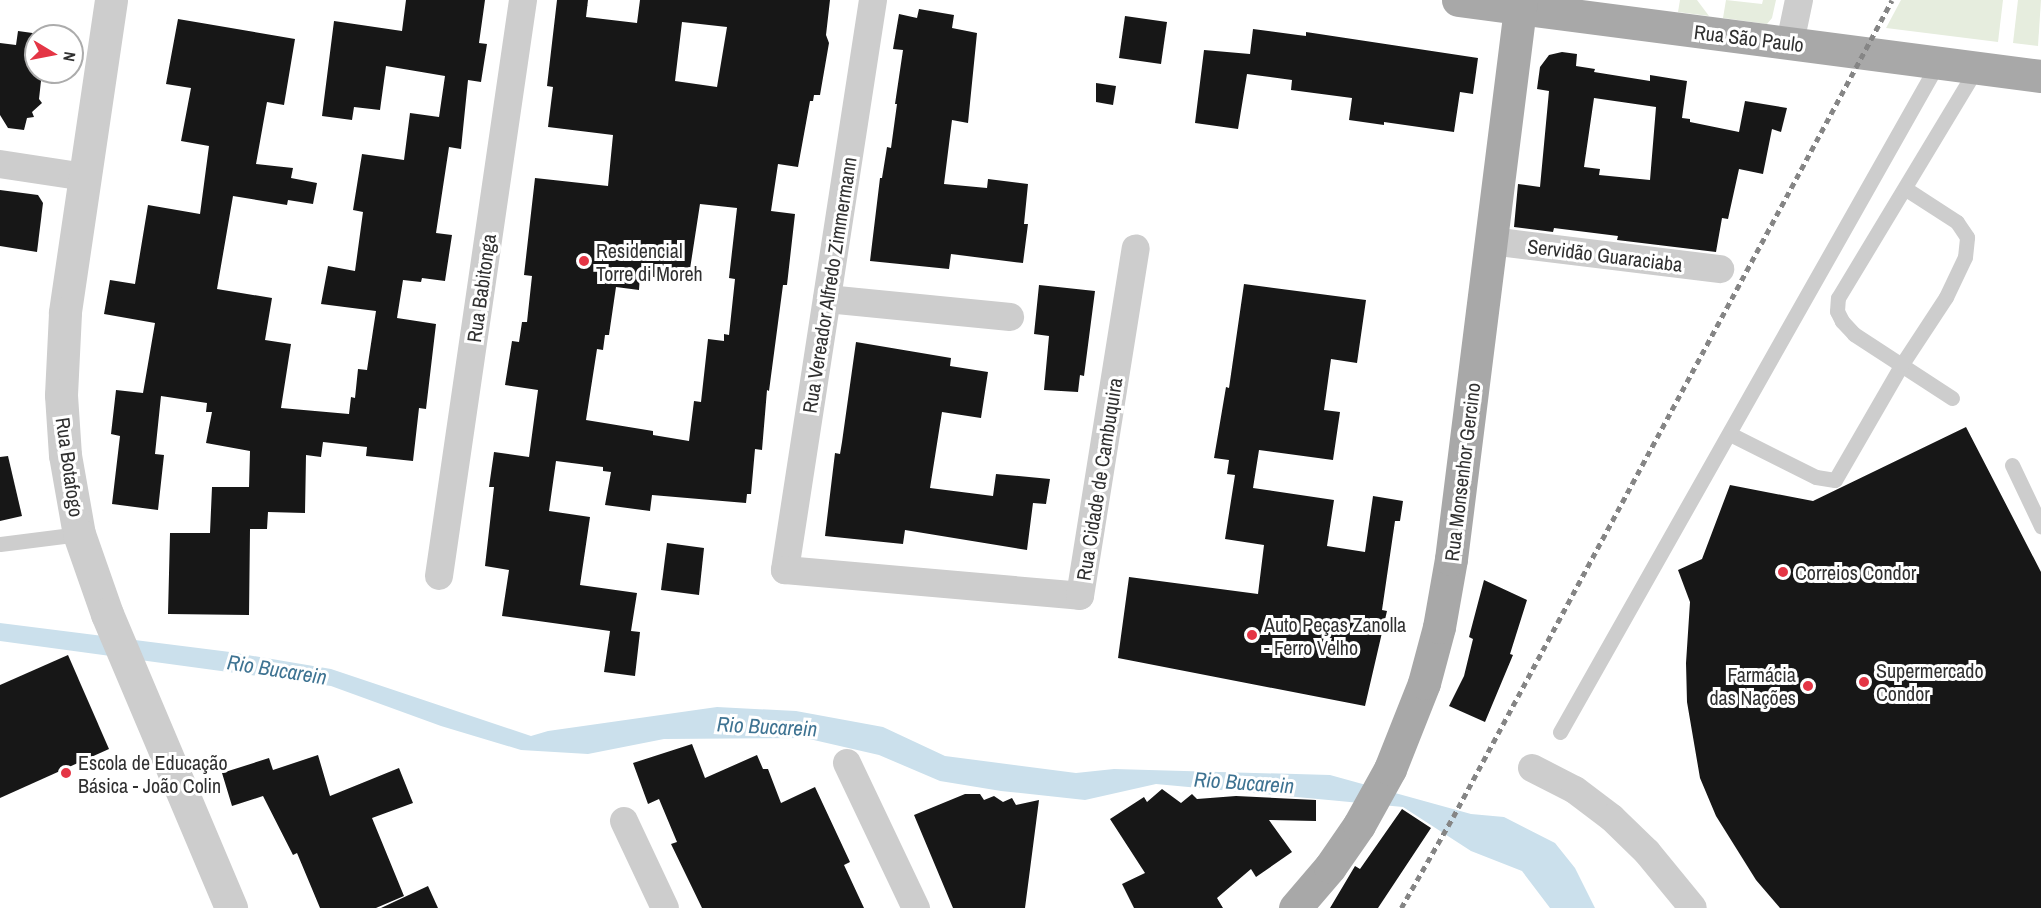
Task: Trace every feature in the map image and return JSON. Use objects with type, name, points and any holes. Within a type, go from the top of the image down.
[{"type":"main road","name":"Rua São Paulo","points":[[1458,0],[1520,4],[2041,76]]},
{"type":"main road","name":"Rua Monsenhor Gercino","points":[[1295,908],[1330,867],[1359,825],[1390,769],[1424,683],[1439,627],[1451,559],[1520,4]]},
{"type":"street","name":"Rua Botafogo","points":[[111,0],[66,313],[61,395],[65,455],[79,534],[107,614],[231,908]]},
{"type":"street","name":"Rua Babitonga","points":[[439,576],[523,0]]},
{"type":"street","name":"Rua Vereador Alfredo Zimmermann","points":[[785,570],[873,0]]},
{"type":"street","points":[[1790,43],[1799,0]]},
{"type":"street","points":[[0,164],[85,177]]},
{"type":"street","name":"Servidão Guaraciaba","points":[[1491,241],[1720,269]]},
{"type":"street","name":"Rua Cidade de Cambuquira","points":[[785,570],[1080,596],[1136,248]]},
{"type":"street","points":[[827,299],[1010,317]]},
{"type":"street","points":[[847,763],[916,908]]},
{"type":"street","points":[[1532,768],[1575,790],[1612,818],[1647,852],[1693,908]]},
{"type":"street","points":[[624,821],[665,908]]},
{"type":"lane","points":[[1560,732],[1938,63]]},
{"type":"lane","points":[[1952,398],[1854,334],[1842,321],[1837,311],[1838,298],[1906,189],[1977,68]]},
{"type":"lane","points":[[1730,434],[1816,477],[1835,480],[1902,364],[1946,297],[1965,257],[1967,237],[1957,222],[1906,189]]},
{"type":"lane","points":[[2012,465],[2041,526]]},
{"type":"lane","points":[[0,544],[79,534]]},
{"type":"green space","points":[[1680,0],[1697,0],[1709,16],[1678,12]]},
{"type":"green space","points":[[1726,0],[1762,4],[1763,0],[1776,0],[1772,18],[1767,24],[1723,18]]},
{"type":"green space","points":[[1901,0],[2003,0],[1998,42],[1886,28]]},
{"type":"green space","points":[[2018,0],[2041,0],[2038,46],[2013,43]]},
{"type":"water","name":"Rio Bucarein","points":[[0,623],[230,652],[331,669],[531,736],[548,731],[717,707],[796,711],[883,727],[945,756],[1076,773],[1114,769],[1330,775],[1471,814],[1504,817],[1555,843],[1575,868],[1595,908],[1550,908],[1522,871],[1471,851],[1403,807],[1156,784],[1085,800],[1001,791],[940,781],[879,755],[805,738],[664,739],[588,754],[521,750],[441,726],[331,686],[0,641]]},
{"type":"building","points":[[406,0],[485,0],[479,43],[487,44],[481,82],[468,80],[461,149],[449,147],[436,233],[452,235],[445,281],[422,278],[421,282],[403,280],[397,318],[436,324],[426,409],[419,408],[413,461],[366,456],[367,447],[323,442],[321,457],[306,455],[305,513],[268,512],[267,529],[250,529],[249,615],[168,614],[170,533],[210,533],[212,487],[249,487],[250,451],[206,443],[212,412],[206,412],[207,403],[161,396],[155,454],[164,455],[158,510],[112,504],[120,436],[111,434],[116,390],[143,393],[155,323],[104,314],[110,280],[135,284],[148,205],[200,214],[209,146],[181,141],[191,88],[166,84],[178,19],[295,39],[284,105],[267,102],[256,164],[293,168],[291,178],[317,183],[313,204],[288,200],[287,205],[233,196],[217,289],[272,298],[265,340],[291,344],[281,408],[349,414],[351,397],[355,398],[358,369],[367,370],[376,311],[321,304],[328,266],[355,271],[363,212],[353,210],[362,154],[404,160],[410,113],[439,117],[445,76],[386,66],[380,110],[354,107],[352,120],[322,116],[334,21],[402,31]]},
{"type":"building","points":[[557,0],[588,0],[586,17],[637,23],[640,0],[830,0],[826,35],[829,43],[820,95],[814,95],[813,101],[810,101],[798,167],[778,164],[771,211],[795,214],[787,285],[783,285],[769,391],[767,390],[762,450],[755,449],[751,494],[747,494],[746,503],[652,495],[650,511],[605,505],[611,472],[603,471],[603,467],[556,461],[549,511],[590,517],[580,585],[637,593],[631,631],[640,632],[635,676],[604,672],[610,631],[502,616],[509,570],[485,566],[494,487],[489,487],[494,452],[529,457],[538,390],[505,385],[512,341],[519,342],[522,322],[527,322],[532,276],[524,275],[535,178],[608,186],[613,135],[548,127],[553,87],[547,86]],"holes":[[[682,22],[727,27],[717,87],[675,81]],[[700,204],[737,208],[729,278],[735,279],[729,335],[724,334],[724,341],[708,339],[701,402],[694,401],[689,441],[653,435],[653,431],[586,420],[597,349],[603,350],[605,335],[609,335],[616,287],[639,290],[640,275],[688,282]]]},
{"type":"building","points":[[919,9],[954,15],[952,28],[977,33],[968,123],[952,120],[944,184],[987,188],[988,179],[1028,184],[1024,224],[1028,224],[1023,263],[951,254],[949,269],[870,261],[880,178],[882,178],[887,147],[891,148],[897,104],[895,104],[903,50],[893,49],[899,14],[917,18]]},
{"type":"building","points":[[1125,16],[1167,22],[1161,64],[1119,58]]},
{"type":"building","points":[[1253,29],[1306,36],[1306,32],[1478,58],[1473,94],[1460,92],[1454,132],[1384,122],[1384,125],[1349,120],[1352,98],[1291,90],[1292,80],[1247,74],[1238,129],[1195,123],[1204,50],[1250,54]]},
{"type":"building","points":[[18,31],[24,32],[24,84],[41,84],[39,99],[42,103],[32,112],[34,117],[27,118],[24,130],[8,128],[0,115],[0,43],[16,45]]},
{"type":"building","points":[[1562,52],[1577,54],[1576,66],[1595,69],[1594,72],[1650,81],[1650,75],[1687,81],[1682,118],[1690,119],[1690,122],[1739,132],[1745,101],[1787,108],[1781,132],[1772,129],[1763,174],[1739,169],[1728,219],[1722,218],[1716,252],[1617,240],[1618,236],[1554,228],[1553,232],[1514,227],[1518,184],[1540,187],[1549,91],[1537,89],[1540,67],[1549,55]],"holes":[[[1594,98],[1656,107],[1650,180],[1599,175],[1600,169],[1584,167]]]},
{"type":"building","points":[[1096,83],[1116,86],[1113,105],[1096,102]]},
{"type":"building","points":[[0,190],[38,195],[43,203],[37,252],[0,246]]},
{"type":"building","points":[[1244,284],[1366,300],[1357,363],[1331,359],[1324,410],[1340,412],[1333,460],[1259,450],[1253,488],[1334,500],[1327,546],[1365,552],[1373,496],[1403,501],[1400,521],[1395,521],[1382,610],[1387,611],[1365,706],[1118,658],[1129,577],[1258,594],[1264,545],[1225,539],[1235,475],[1227,474],[1229,460],[1214,458],[1226,387],[1229,388]]},
{"type":"building","points":[[1039,285],[1095,291],[1084,376],[1080,375],[1078,392],[1044,390],[1049,336],[1034,334]]},
{"type":"building","points":[[856,342],[951,358],[950,366],[988,372],[981,418],[942,412],[930,488],[993,496],[996,474],[1050,479],[1046,504],[1033,503],[1027,550],[905,530],[903,544],[825,536],[835,453],[840,454]]},
{"type":"building","name":"Supermercado Condor","points":[[1966,427],[2041,572],[2041,908],[1780,908],[1756,880],[1716,816],[1700,778],[1687,702],[1686,663],[1690,602],[1678,570],[1702,559],[1730,485],[1813,501]]},
{"type":"building","points":[[8,456],[22,516],[0,521],[0,457]]},
{"type":"building","points":[[667,543],[704,548],[699,595],[661,590]]},
{"type":"building","points":[[1484,580],[1527,600],[1510,654],[1513,655],[1485,722],[1449,706],[1464,676],[1473,639],[1469,637]]},
{"type":"building","points":[[68,655],[109,749],[0,798],[0,685]]},
{"type":"building","points":[[692,744],[705,778],[757,755],[763,769],[768,769],[781,803],[815,787],[850,862],[844,865],[864,908],[702,908],[671,844],[677,842],[659,799],[648,804],[633,763]]},
{"type":"building","points":[[318,755],[330,796],[399,768],[413,803],[372,818],[404,896],[376,908],[320,908],[297,853],[293,855],[263,796],[232,806],[222,773],[269,758],[273,770]]},
{"type":"building","points":[[1162,789],[1181,803],[1192,794],[1197,799],[1236,796],[1316,800],[1316,821],[1269,820],[1292,852],[1256,877],[1251,869],[1217,898],[1223,908],[1134,908],[1122,884],[1145,873],[1110,819],[1144,797],[1147,802]]},
{"type":"building","points":[[965,794],[980,794],[984,800],[994,796],[1003,802],[1012,798],[1016,805],[1039,800],[1025,908],[953,908],[914,815]]},
{"type":"building","points":[[1402,809],[1431,828],[1378,908],[1330,908],[1355,866],[1360,869]]},
{"type":"building","points":[[428,886],[438,908],[381,908]]},
{"type":"railway","points":[[1401,908],[1453,817],[1892,0]]},
{"type":"place","name":"Residencial Torre di Moreh","points":[[584,261]]},
{"type":"place","name":"Correios Condor","points":[[1783,572]]},
{"type":"place","name":"Auto Peças Zanolla - Ferro Velho","points":[[1252,635]]},
{"type":"place","name":"Supermercado Condor","points":[[1864,682]]},
{"type":"place","name":"Farmácia das Nações","points":[[1808,686]]},
{"type":"place","name":"Escola de Educação Básica - João Colin","points":[[66,773]]}]
